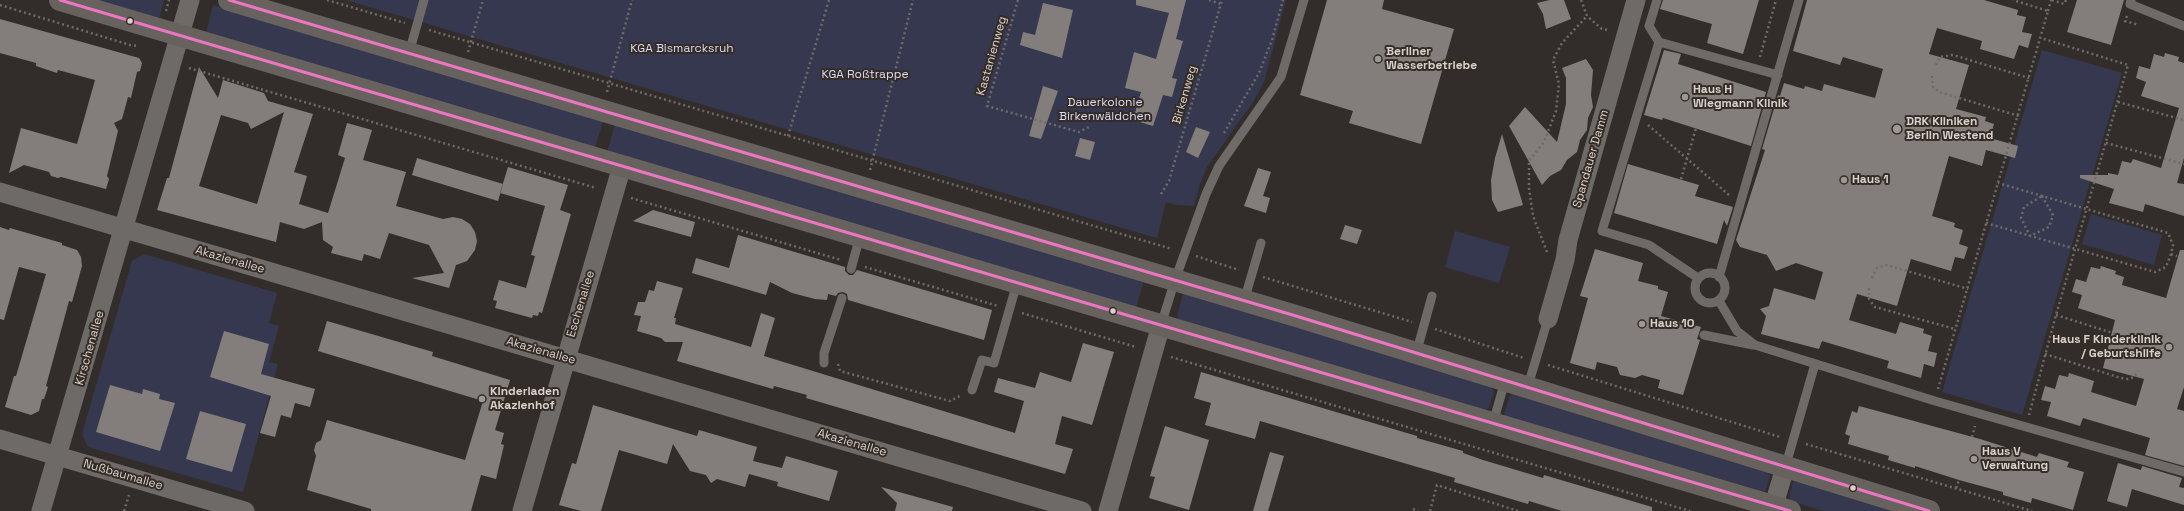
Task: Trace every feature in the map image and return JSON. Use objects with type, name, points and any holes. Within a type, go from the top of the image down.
[{"type":"main road","points":[[60,0],[1162,325],[1778,509]]},
{"type":"main road","points":[[229,0],[253,3],[409,53],[1244,301],[1929,511]]},
{"type":"street","name":"Kirschenallee","points":[[41,511],[190,0]]},
{"type":"street","name":"Spandauer Damm","points":[[1548,319],[1565,260],[1568,240],[1636,0]]},
{"type":"street","name":"Eschenallee","points":[[522,511],[565,358],[622,166]]},
{"type":"street","name":"Akazienallee","points":[[0,192],[1082,511]]},
{"type":"street","points":[[1108,511],[1162,325]]},
{"type":"street","name":"Nußbaumallee","points":[[0,439],[245,511]]},
{"type":"street","points":[[1778,509],[1785,468]]},
{"type":"lane","points":[[409,53],[424,0]]},
{"type":"lane","points":[[1162,325],[1174,280],[1206,194],[1219,166],[1281,77],[1304,0]]},
{"type":"lane","points":[[1657,0],[1649,26],[1659,42],[1778,75]]},
{"type":"lane","points":[[1719,277],[1799,0]]},
{"type":"lane","points":[[2131,0],[2130,4],[2184,26]]},
{"type":"lane","points":[[1659,42],[1602,231],[1649,245],[1698,278]]},
{"type":"lane","points":[[851,266],[860,236]]},
{"type":"lane","points":[[1244,301],[1261,243]]},
{"type":"lane","points":[[1706,273],[1719,277],[1723,281],[1725,292],[1719,301],[1709,304],[1698,299],[1694,289],[1698,278],[1706,273]]},
{"type":"lane","points":[[972,390],[982,360],[994,363],[1017,283]]},
{"type":"lane","points":[[1416,354],[1432,296]]},
{"type":"lane","points":[[824,363],[824,353],[842,298]]},
{"type":"lane","points":[[1719,301],[1737,331],[1754,345]]},
{"type":"lane","points":[[1527,389],[1548,319]]},
{"type":"lane","points":[[1704,335],[1754,345],[1935,401],[2184,472]]},
{"type":"lane","points":[[1785,468],[1815,364]]},
{"type":"lane","points":[[1492,423],[1505,382]]},
{"type":"path","points":[[463,69],[483,0]]},
{"type":"path","points":[[602,111],[632,0]]},
{"type":"path","points":[[788,136],[829,0]]},
{"type":"path","points":[[866,188],[913,0]]},
{"type":"path","name":"Kastanienweg","points":[[1018,0],[987,106],[1078,132],[1089,127]]},
{"type":"path","points":[[1209,0],[1222,2]]},
{"type":"path","points":[[1223,135],[1259,73],[1272,40],[1284,0]]},
{"type":"path","points":[[1581,0],[1588,16],[1602,29],[1627,33]]},
{"type":"path","points":[[1756,69],[1776,0]]},
{"type":"path","points":[[2013,0],[2048,11]]},
{"type":"path","points":[[1935,401],[2048,11],[2052,0],[2064,4],[2066,0]]},
{"type":"path","name":"Birkenweg","points":[[1161,194],[1169,181],[1222,2]]},
{"type":"path","points":[[0,5],[113,40],[143,47]]},
{"type":"path","points":[[1547,253],[1533,216],[1529,188],[1529,161],[1544,142],[1556,112],[1559,84],[1553,60],[1562,42],[1588,16]]},
{"type":"path","points":[[2026,427],[2045,354],[2128,65],[2041,38]]},
{"type":"path","points":[[1936,65],[1940,56],[1953,55],[2029,78]]},
{"type":"path","points":[[185,67],[601,189]]},
{"type":"path","points":[[1932,76],[1933,87],[1939,92],[2018,116]]},
{"type":"path","points":[[2118,102],[2184,120]]},
{"type":"path","points":[[1636,115],[1740,204]]},
{"type":"path","points":[[1681,180],[1696,128]]},
{"type":"path","points":[[2106,143],[2184,164]]},
{"type":"path","points":[[1986,223],[2155,272],[2166,266],[2171,254],[2173,245],[2168,233],[1998,183]]},
{"type":"path","points":[[2030,236],[2021,218],[2022,212],[2024,207],[2042,196]]},
{"type":"path","points":[[2030,236],[2049,227],[2053,215],[2042,196]]},
{"type":"path","points":[[626,197],[851,266],[1010,309],[1141,348]]},
{"type":"path","points":[[2171,254],[2177,256]]},
{"type":"path","points":[[1872,278],[1877,268],[1887,265],[1968,289]]},
{"type":"path","points":[[1869,288],[1869,300],[1875,307],[1956,329]]},
{"type":"path","points":[[2056,315],[2138,341],[2143,349],[2144,357]]},
{"type":"path","points":[[2045,354],[2121,378],[2128,379],[2134,377],[2138,371]]},
{"type":"path","points":[[835,356],[840,371],[950,401],[972,390]]},
{"type":"path","points":[[1166,356],[1690,511]]},
{"type":"path","points":[[1956,488],[1959,480]]},
{"type":"path","points":[[1430,511],[1437,485],[1518,511]]},
{"type":"path","points":[[124,511],[130,493]]},
{"type":"path","points":[[1413,510],[1418,511]]},
{"type":"green space","points":[[94,0],[164,0],[159,19]]},
{"type":"green space","points":[[346,0],[1286,0],[1264,82],[1253,102],[1207,167],[1200,184],[1194,206],[1176,205],[1166,202],[1157,238]]},
{"type":"green space","points":[[213,5],[603,121],[595,148],[206,33]]},
{"type":"green space","points":[[2042,50],[2122,73],[2022,415],[1942,392]]},
{"type":"green space","points":[[615,124],[1144,280],[1136,308],[607,152]]},
{"type":"green space","points":[[2091,214],[2162,235],[2154,265],[2082,244]]},
{"type":"green space","points":[[1455,231],[1510,247],[1499,283],[1445,267]]},
{"type":"green space","points":[[144,254],[277,293],[269,323],[279,326],[269,362],[278,364],[243,492],[88,447],[82,434],[132,261]]},
{"type":"green space","points":[[1190,292],[1491,386],[1494,392],[1489,407],[1482,410],[1179,321],[1177,316],[1183,294]]},
{"type":"green space","points":[[1513,394],[1768,473],[1770,476],[1765,492],[1505,416],[1504,413],[1510,396]]},
{"type":"green space","points":[[1796,481],[1897,511],[1824,511],[1794,502],[1789,498],[1793,482]]},
{"type":"building","points":[[1136,0],[1186,0],[1176,39],[1183,41],[1172,78],[1177,79],[1172,97],[1163,95],[1153,126],[1133,120],[1141,92],[1125,88],[1134,52],[1156,59],[1169,13],[1136,5]]},
{"type":"building","name":"Berliner Wasserbetriebe","points":[[1327,0],[1384,0],[1382,9],[1454,29],[1421,144],[1349,123],[1353,111],[1300,95]]},
{"type":"building","points":[[1550,0],[1564,0],[1571,19],[1546,29],[1543,14],[1537,3]]},
{"type":"building","points":[[1663,0],[1759,0],[1743,54],[1707,43],[1712,24],[1660,9]]},
{"type":"building","name":"Haus 1","points":[[1807,0],[1984,0],[2018,10],[2017,15],[2026,17],[2022,32],[2032,34],[2028,48],[2019,45],[2014,59],[1980,49],[1982,41],[1937,28],[1929,54],[1969,65],[1956,109],[1986,117],[1985,121],[1994,124],[1990,138],[2018,146],[2015,158],[1986,150],[1982,166],[1949,156],[1932,216],[1955,223],[1954,227],[1963,230],[1959,244],[1968,247],[1964,259],[1955,257],[1951,271],[1911,259],[1897,306],[1857,294],[1849,320],[1896,334],[1900,322],[1924,329],[1923,333],[1932,336],[1928,351],[1937,353],[1934,367],[1924,364],[1921,378],[1887,368],[1889,361],[1822,341],[1819,349],[1761,334],[1766,316],[1760,309],[1769,306],[1774,288],[1815,300],[1823,272],[1796,263],[1776,271],[1767,255],[1740,247],[1736,240],[1765,150],[1762,149],[1778,95],[1780,96],[1784,83],[1804,89],[1805,86],[1822,91],[1824,84],[1875,98],[1883,69],[1843,57],[1840,65],[1793,51]]},
{"type":"building","points":[[2077,0],[2124,0],[2111,45],[2067,32]]},
{"type":"building","points":[[1043,3],[1073,10],[1062,58],[1020,45],[1023,32],[1035,35]]},
{"type":"building","points":[[0,19],[139,58],[142,63],[140,71],[137,72],[131,98],[128,97],[122,119],[114,123],[118,131],[107,176],[109,179],[106,189],[61,177],[58,178],[51,176],[49,172],[24,165],[9,173],[21,128],[77,144],[95,80],[58,70],[57,73],[36,66],[36,63],[0,53]]},
{"type":"building","name":"Haus H Wiegmann Klinik","points":[[1664,50],[1681,54],[1678,64],[1766,92],[1751,146],[1663,118],[1662,120],[1644,115]]},
{"type":"building","points":[[2165,53],[2179,57],[2178,61],[2184,63],[2184,158],[2177,183],[2184,184],[2184,216],[2145,204],[2143,212],[2109,203],[2114,189],[2080,178],[2080,175],[2108,175],[2108,173],[2118,175],[2122,161],[2131,163],[2133,159],[2161,168],[2179,108],[2141,96],[2146,82],[2136,78],[2139,66],[2150,69],[2154,54],[2164,57]]},
{"type":"building","points":[[1586,59],[1593,70],[1591,95],[1593,107],[1588,118],[1587,130],[1580,140],[1577,152],[1567,160],[1561,170],[1550,176],[1542,185],[1509,126],[1525,107],[1557,142],[1566,104],[1566,78],[1562,68]]},
{"type":"building","points":[[199,67],[218,98],[223,80],[264,93],[268,101],[313,114],[294,172],[307,176],[299,204],[328,213],[345,158],[338,155],[347,123],[372,130],[363,160],[406,172],[396,206],[443,219],[453,217],[462,219],[470,224],[475,232],[477,241],[475,250],[467,261],[456,265],[449,288],[412,278],[444,273],[429,245],[389,233],[380,259],[364,254],[362,261],[331,253],[333,247],[323,240],[322,222],[304,229],[280,222],[276,242],[157,210],[167,178],[169,178]],"holes":[[[284,112],[257,204],[199,186],[221,115],[248,123],[251,129]]]},
{"type":"building","points":[[1043,86],[1058,91],[1041,139],[1029,136]]},
{"type":"building","points":[[1196,127],[1210,132],[1198,158],[1186,152]]},
{"type":"building","points":[[1502,134],[1523,205],[1498,212],[1492,200],[1491,180],[1495,158]]},
{"type":"building","points":[[1080,138],[1095,142],[1090,160],[1075,156]]},
{"type":"building","points":[[417,158],[503,184],[498,201],[412,175]]},
{"type":"building","points":[[1628,164],[1699,185],[1695,196],[1733,207],[1727,226],[1724,220],[1717,244],[1614,213]]},
{"type":"building","points":[[508,167],[568,185],[560,210],[571,214],[542,313],[539,312],[538,316],[533,315],[532,318],[495,308],[497,301],[493,300],[499,280],[526,288],[535,256],[531,255],[545,206],[500,193]]},
{"type":"building","points":[[1258,168],[1271,172],[1263,196],[1270,198],[1266,213],[1244,206]]},
{"type":"building","points":[[653,210],[695,222],[691,237],[633,221]]},
{"type":"building","points":[[1345,225],[1362,230],[1357,244],[1340,239]]},
{"type":"building","points":[[0,227],[9,230],[10,228],[62,243],[62,245],[77,250],[81,257],[82,266],[72,302],[69,301],[46,386],[48,387],[44,399],[42,399],[39,411],[31,415],[5,407],[14,376],[16,376],[46,274],[19,267],[4,320],[0,319]]},
{"type":"building","points":[[738,235],[845,267],[845,271],[849,275],[853,275],[857,270],[992,310],[984,340],[848,300],[847,294],[843,292],[838,293],[836,296],[828,294],[827,300],[815,299],[792,293],[770,282],[766,295],[692,273],[696,258],[729,268]]},
{"type":"building","name":"Haus 10","points":[[1595,249],[1643,263],[1638,281],[1658,286],[1658,289],[1668,292],[1661,316],[1701,327],[1697,339],[1700,340],[1683,395],[1658,388],[1660,380],[1642,375],[1635,378],[1620,375],[1617,367],[1597,362],[1595,370],[1570,363],[1588,298],[1580,296]]},
{"type":"building","name":"Haus F Kinderklinik / Geburtshilfe","points":[[2180,250],[2184,250],[2184,387],[2177,409],[2184,411],[2184,466],[2145,455],[2150,438],[2083,418],[2080,426],[2047,416],[2051,402],[2041,400],[2045,386],[2055,389],[2059,375],[2068,377],[2069,373],[2094,381],[2091,392],[2136,406],[2144,379],[2103,368],[2115,320],[2078,308],[2082,295],[2072,292],[2076,279],[2086,282],[2091,267],[2100,269],[2101,266],[2116,271],[2115,274],[2124,277],[2122,285],[2166,298]]},
{"type":"building","points":[[657,281],[683,288],[674,318],[676,318],[675,324],[751,347],[761,313],[775,318],[764,356],[1015,433],[1024,401],[994,392],[998,378],[1035,388],[1040,372],[1071,382],[1083,343],[1114,352],[1092,425],[1062,416],[1055,444],[1073,449],[1065,474],[806,398],[807,395],[774,386],[773,389],[677,361],[683,342],[665,342],[661,338],[637,331],[641,316],[634,315],[638,302],[645,302],[649,290],[654,291]]},
{"type":"building","points":[[327,321],[433,352],[432,356],[510,380],[495,430],[504,433],[501,444],[504,445],[496,479],[481,475],[471,511],[371,511],[371,509],[307,490],[316,456],[314,450],[316,443],[321,440],[327,420],[465,460],[483,401],[318,351]]},
{"type":"building","points":[[224,331],[269,344],[261,374],[315,389],[310,407],[295,403],[291,418],[281,415],[275,437],[260,433],[271,396],[210,377]]},
{"type":"building","points":[[1201,372],[1417,436],[1417,438],[1463,451],[1463,453],[1483,460],[1543,478],[1544,475],[1652,507],[1652,511],[1562,511],[1529,501],[1528,504],[1454,482],[1455,478],[1260,421],[1255,439],[1205,425],[1211,403],[1194,398]]},
{"type":"building","points":[[110,385],[142,394],[143,389],[160,394],[159,399],[175,403],[160,451],[96,432]]},
{"type":"building","points":[[593,405],[697,436],[699,430],[757,447],[753,461],[782,468],[786,456],[838,471],[829,501],[777,486],[778,482],[749,474],[745,487],[717,479],[711,483],[706,475],[690,471],[673,444],[667,464],[619,450],[601,511],[581,511],[559,505],[572,463],[576,464]]},
{"type":"building","name":"Haus V Verwaltung","points":[[1859,406],[1980,439],[2037,457],[2039,453],[2069,462],[2067,467],[2084,472],[2073,510],[2032,498],[2031,503],[2003,495],[2003,492],[1915,466],[1915,468],[1888,460],[1889,456],[1848,444],[1850,436],[1845,434],[1852,411],[1857,413]]},
{"type":"building","points":[[200,411],[246,424],[232,472],[186,459]]},
{"type":"building","points":[[1165,426],[1209,440],[1189,510],[1149,498],[1155,477],[1150,476]]},
{"type":"building","points":[[1270,452],[1284,456],[1268,511],[1253,511]]},
{"type":"building","points":[[2118,463],[2141,470],[2142,466],[2182,478],[2179,487],[2184,488],[2184,505],[2132,489],[2127,507],[2107,501]]},
{"type":"building","points":[[881,487],[953,507],[952,511],[895,511],[897,503]]},
{"type":"transit line","points":[[60,0],[1790,511]]},
{"type":"transit line","points":[[229,0],[1296,316],[1929,511]]},
{"type":"place","name":"Berliner Wasserbetriebe","points":[[1378,59]]},
{"type":"place","name":"Haus H Wiegmann Klinik","points":[[1685,97]]},
{"type":"place","name":"DRK Kliniken Berlin Westend","points":[[1897,129]]},
{"type":"place","name":"Haus 1","points":[[1844,180]]},
{"type":"place","name":"Haus 10","points":[[1642,324]]},
{"type":"place","name":"Haus F Kinderklinik / Geburtshilfe","points":[[2169,347]]},
{"type":"place","name":"Kinderladen Akazienhof","points":[[482,399]]},
{"type":"place","name":"Haus V Verwaltung","points":[[1974,459]]},
{"type":"park label","name":"KGA Bismarcksruh","points":[[682,49]]},
{"type":"park label","name":"KGA Roßtrappe","points":[[865,75]]},
{"type":"park label","name":"Dauerkolonie Birkenwäldchen","points":[[1105,110]]}]
